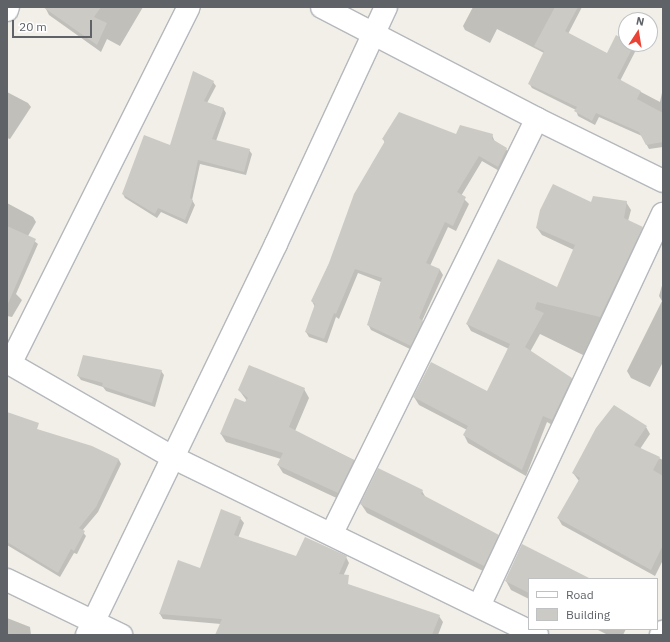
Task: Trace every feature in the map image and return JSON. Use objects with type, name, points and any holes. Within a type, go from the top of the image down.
[{"type":"street","points":[[189,7],[9,363],[174,458],[332,533],[537,635]]},
{"type":"street","points":[[322,7],[537,119],[663,181]]},
{"type":"street","points":[[90,628],[174,458],[386,7]]},
{"type":"street","points":[[332,533],[537,119]]},
{"type":"street","points":[[479,606],[663,214]]},
{"type":"street","points":[[7,580],[90,628],[120,635]]},
{"type":"building","points":[[43,7],[101,7],[94,17],[107,23],[97,45]]},
{"type":"building","points":[[555,7],[578,7],[565,31],[607,53],[616,35],[618,36],[618,52],[630,52],[617,78],[641,91],[637,99],[663,113],[663,142],[646,145],[639,132],[596,113],[592,121],[574,111],[577,107],[528,84],[544,51],[534,46]]},
{"type":"building","points":[[193,71],[214,81],[204,101],[224,108],[212,139],[250,149],[244,172],[198,160],[190,198],[193,200],[185,220],[158,208],[155,214],[122,194],[144,135],[170,145]]},
{"type":"building","points":[[399,112],[456,134],[460,125],[493,134],[492,139],[507,148],[498,167],[479,156],[457,192],[466,197],[453,226],[445,222],[426,263],[440,269],[419,318],[423,321],[411,346],[367,325],[382,278],[355,269],[336,314],[334,313],[324,339],[305,332],[315,304],[311,301],[329,263],[354,194],[385,141],[382,139]]},
{"type":"building","points":[[553,184],[591,202],[593,196],[627,201],[624,218],[643,227],[600,317],[537,302],[535,309],[544,313],[525,347],[572,378],[552,420],[543,416],[522,470],[463,435],[468,426],[413,397],[431,362],[487,391],[510,344],[466,324],[498,259],[557,287],[575,245],[536,228],[540,210]]},
{"type":"building","points":[[7,226],[36,239],[7,306]]},
{"type":"building","points":[[83,355],[162,370],[152,403],[102,386],[103,383],[77,376]]},
{"type":"building","points":[[249,365],[305,388],[289,427],[354,460],[338,493],[277,465],[283,453],[220,434],[235,398],[245,402],[248,398],[238,390]]},
{"type":"building","points":[[614,405],[647,426],[634,445],[660,457],[653,470],[663,476],[663,545],[651,570],[557,518],[580,478],[572,473],[596,428]]},
{"type":"building","points":[[7,412],[39,423],[37,429],[92,446],[119,459],[96,507],[79,528],[85,531],[74,551],[71,549],[58,573],[7,542]]},
{"type":"building","points":[[378,468],[423,490],[421,494],[499,535],[484,566],[360,504]]},
{"type":"building","points":[[221,509],[241,517],[234,535],[296,556],[305,537],[347,556],[339,574],[349,575],[348,584],[440,615],[432,635],[215,635],[222,619],[159,614],[178,560],[200,568]]},
{"type":"building","points":[[522,544],[589,578],[528,578],[528,592],[505,581]]}]
